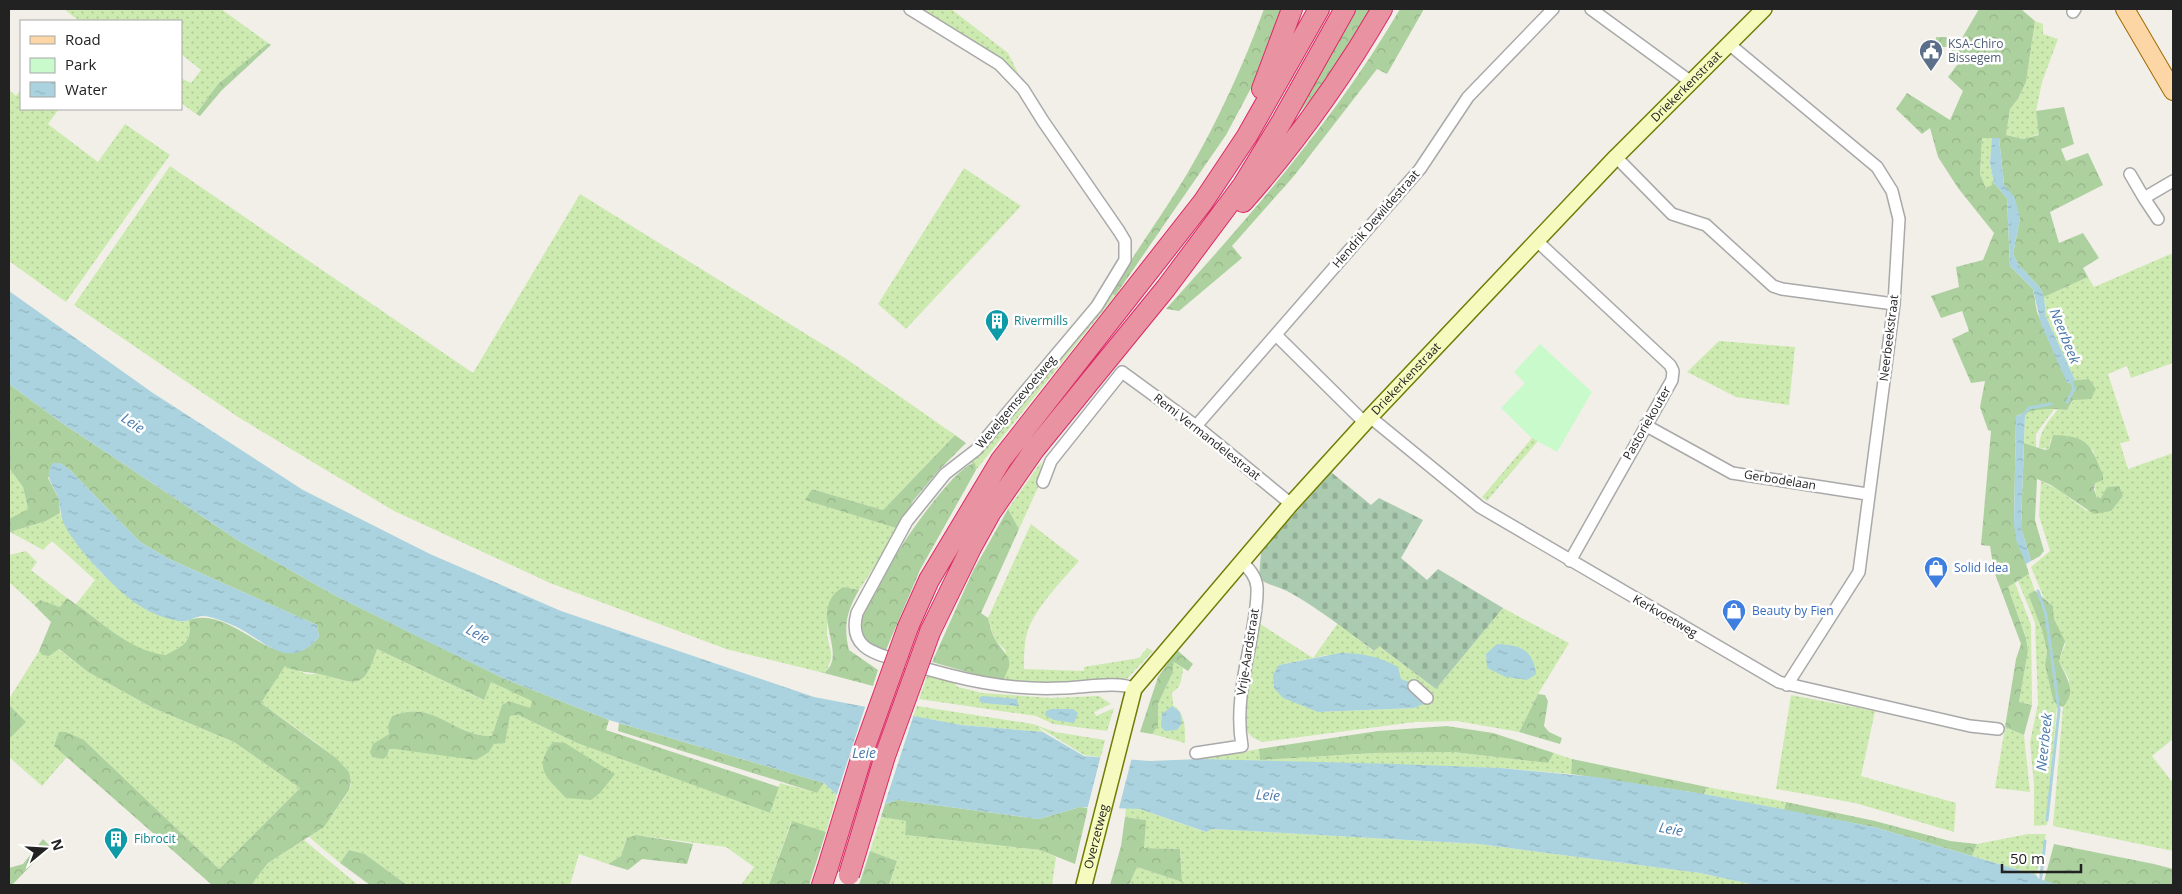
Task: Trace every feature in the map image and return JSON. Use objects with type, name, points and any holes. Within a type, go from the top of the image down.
[{"type":"highway","points":[[1247,136],[1259,96],[1292,9]]},
{"type":"highway","points":[[825,878],[864,749],[908,627],[930,580],[1001,460],[1087,348],[1155,266],[1204,202],[1247,136],[1319,9]]},
{"type":"highway","points":[[847,880],[886,756],[930,632],[971,548],[991,512],[1034,450],[1166,288],[1224,210],[1282,121],[1345,9]]},
{"type":"highway","points":[[1224,210],[1240,206],[1303,129],[1350,64],[1382,9]]},
{"type":"main road","points":[[2125,9],[2173,91]]},
{"type":"street","name":"Wevelgemsevoetweg","points":[[910,9],[999,64],[1024,89],[1042,121],[1119,231],[1127,251],[1125,260],[1096,306],[976,450],[945,474],[907,521],[857,613],[854,624],[855,637],[864,647],[878,655],[958,678],[991,685],[1060,689],[1123,685],[1134,689]]},
{"type":"street","name":"Hendrik Dewildestraat","points":[[1196,426],[1420,169],[1468,97],[1553,9]]},
{"type":"street","points":[[1591,9],[1691,82]]},
{"type":"street","name":"Driekerkenstraat","points":[[1110,789],[1134,689],[1291,504],[1368,420],[1616,157],[1764,9]]},
{"type":"street","name":"Neerbeekstraat","points":[[1729,44],[1877,167],[1892,191],[1899,219],[1894,304],[1858,572],[1787,685]]},
{"type":"street","points":[[1616,157],[1672,214],[1706,225],[1773,286],[1782,290],[1894,304]]},
{"type":"street","points":[[2130,174],[2158,219]]},
{"type":"street","points":[[2144,198],[2173,181]]},
{"type":"street","name":"Pastoriekouter","points":[[1537,241],[1670,365],[1673,371],[1672,380],[1570,561]]},
{"type":"street","name":"Kerkvoetweg","points":[[1276,335],[1368,420],[1464,496],[1570,561],[1787,685],[1970,726],[1998,729]]},
{"type":"street","name":"Remi Vermandelestraat","points":[[1043,482],[1051,461],[1122,372],[1196,426],[1291,504]]},
{"type":"street","name":"Gerbodelaan","points":[[1645,425],[1732,473],[1867,494]]},
{"type":"street","name":"Vrije-Aardstraat","points":[[1196,753],[1242,746],[1239,725],[1241,687],[1256,612],[1257,586],[1252,572],[1242,562]]},
{"type":"street","points":[[1414,686],[1427,698]]},
{"type":"street","name":"Overzetweg","points":[[1084,885],[1110,789]]},
{"type":"green space","points":[[64,9],[221,9],[268,43],[218,84],[196,114],[182,104],[182,80],[191,83],[201,70],[182,55],[182,20],[78,20]]},
{"type":"green space","points":[[918,9],[951,9],[1008,53],[1020,77],[1009,66]]},
{"type":"green space","points":[[1264,9],[1282,9],[1258,75],[1226,135],[1115,296],[1111,292],[1178,189],[1209,134],[1239,72]]},
{"type":"green space","points":[[1356,9],[1374,9],[1334,72],[1298,114]]},
{"type":"green space","points":[[1400,9],[1424,9],[1387,74],[1377,69],[1294,176],[1232,246],[1242,258],[1179,311],[1166,309],[1261,202],[1291,165],[1348,89]]},
{"type":"green space","points":[[1979,9],[2021,9],[2035,21],[2026,82],[2018,99],[2010,109],[2006,135],[2023,139],[2039,135],[2036,111],[2064,107],[2074,144],[2061,149],[2066,161],[2088,153],[2103,185],[2050,212],[2059,243],[2083,233],[2099,258],[2083,268],[2088,277],[2044,297],[2040,288],[2018,264],[2013,254],[2020,218],[2004,184],[1999,138],[1982,138],[1980,174],[1986,189],[1994,183],[2007,198],[2010,266],[2033,289],[2037,312],[2068,383],[2075,380],[2089,379],[2096,389],[2091,399],[2073,400],[2067,410],[2041,410],[2016,416],[2014,524],[2029,574],[2008,587],[2026,638],[2028,651],[2019,702],[2032,705],[2024,735],[2005,727],[2016,659],[2021,644],[1994,571],[1990,546],[1981,545],[1991,431],[1988,430],[1980,407],[1985,381],[1971,383],[1952,339],[1969,331],[1962,311],[1941,318],[1931,296],[1959,287],[1956,267],[1983,260],[1994,233],[1958,188],[1938,157],[1930,128],[1922,134],[1896,109],[1907,93],[1950,120],[1963,91],[1948,77],[1960,61],[1948,47],[1937,47],[1936,37],[1962,38]]},
{"type":"green space","points":[[2035,21],[2043,24],[2043,34],[2058,39],[2042,82],[2036,111],[2040,134],[2023,139],[2006,135],[2010,109],[2018,99],[2026,82]]},
{"type":"green space","points":[[268,43],[271,45],[222,90],[200,116],[196,114],[218,84]]},
{"type":"green space","points":[[9,90],[16,96],[20,90],[20,110],[58,110],[48,124],[98,162],[125,124],[170,155],[66,302],[9,261]]},
{"type":"green space","points":[[1982,138],[1992,138],[1990,163],[1994,183],[1986,190],[1980,174]]},
{"type":"green space","points":[[170,166],[473,373],[580,194],[845,358],[955,435],[883,510],[812,489],[806,500],[899,529],[859,590],[843,587],[831,613],[827,628],[831,660],[824,673],[726,649],[550,583],[394,511],[238,417],[74,305]]},
{"type":"green space","points":[[964,168],[1021,206],[906,329],[878,304]]},
{"type":"green space","points":[[2173,253],[2173,363],[2131,378],[2127,366],[2108,374],[2130,441],[2120,443],[2128,469],[2173,453],[2173,739],[2152,756],[2173,783],[2173,851],[2053,826],[2063,707],[2068,701],[2069,679],[2059,661],[2065,645],[2054,619],[2053,606],[2044,598],[2031,567],[2050,551],[2039,516],[2041,481],[2057,489],[2087,511],[2101,498],[2097,498],[2095,486],[2095,456],[2093,450],[2051,439],[2049,449],[2039,448],[2042,432],[2058,409],[2067,410],[2089,379],[2075,380],[2046,317],[2044,297],[2088,277],[2094,287]]},
{"type":"green space","points":[[1111,292],[1115,296],[976,470],[974,463],[968,464],[1001,429]]},
{"type":"green space","points":[[1719,341],[1795,347],[1789,405],[1736,397],[1687,372]]},
{"type":"green space","points":[[1540,344],[1592,392],[1557,452],[1532,438],[1501,408],[1525,383],[1514,372]]},
{"type":"green space","points":[[9,384],[62,423],[239,541],[336,596],[505,679],[609,720],[606,730],[779,787],[770,813],[577,743],[518,715],[510,716],[505,743],[494,744],[489,752],[476,760],[394,749],[389,749],[387,756],[383,759],[372,757],[370,752],[373,744],[389,734],[388,726],[392,716],[407,712],[421,712],[432,715],[466,731],[478,735],[492,736],[502,705],[509,701],[530,708],[532,701],[491,682],[484,700],[377,649],[368,672],[358,681],[344,681],[294,670],[285,666],[261,703],[336,758],[349,772],[351,781],[349,790],[324,827],[268,863],[251,885],[212,885],[54,746],[59,732],[66,732],[84,740],[219,869],[300,788],[234,742],[153,708],[88,672],[59,649],[49,656],[42,655],[39,651],[51,622],[34,605],[40,600],[60,607],[67,598],[126,640],[152,652],[166,655],[186,642],[190,627],[189,620],[207,618],[224,623],[273,648],[289,652],[304,649],[319,637],[317,625],[169,559],[140,542],[70,470],[60,463],[48,478],[59,499],[60,513],[46,521],[10,532],[9,519],[28,509],[23,487],[9,468]]},
{"type":"green space","points":[[2055,408],[2036,434],[2036,447],[2024,443],[2025,413],[2032,410]]},
{"type":"green space","points":[[1511,411],[1536,433],[1538,441],[1487,501],[1482,497],[1532,438],[1508,414]]},
{"type":"green space","points":[[955,435],[966,443],[939,470],[913,501],[899,529],[805,500],[812,489],[883,510]]},
{"type":"green space","points":[[2053,435],[2075,437],[2082,440],[2091,449],[2103,475],[2103,480],[2095,483],[2094,489],[2097,498],[2101,498],[2107,487],[2119,486],[2123,496],[2111,511],[2094,514],[2051,485],[2037,479],[2035,520],[2044,551],[2040,556],[2031,561],[2021,527],[2024,443],[2045,450],[2049,449]]},
{"type":"green space","points":[[1041,462],[1040,483],[1019,529],[1008,509]]},
{"type":"green space","points":[[975,463],[976,470],[920,570],[886,650],[866,641],[860,630],[863,616],[888,567],[946,486],[963,470]]},
{"type":"green space","points":[[9,468],[23,487],[28,510],[9,519]]},
{"type":"green space","points":[[1331,472],[1371,505],[1379,498],[1423,520],[1401,558],[1427,580],[1438,569],[1503,608],[1436,689],[1379,646],[1374,651],[1310,605],[1287,591],[1259,578],[1261,552]]},
{"type":"green space","points":[[1008,509],[1019,529],[981,613],[988,618],[995,639],[1009,660],[1002,682],[932,662],[973,571]]},
{"type":"green space","points":[[60,513],[75,541],[101,573],[140,606],[183,622],[189,620],[187,640],[181,646],[168,655],[158,655],[133,645],[120,637],[76,604],[95,580],[52,541],[43,550],[10,532],[46,521]]},
{"type":"green space","points":[[1031,524],[1079,561],[1039,609],[1029,627],[1024,653],[1024,669],[1084,671],[1084,667],[1139,658],[1147,648],[1153,651],[1125,681],[1112,679],[1057,684],[1002,682],[1006,651],[995,640],[988,618]]},
{"type":"green space","points":[[26,551],[37,562],[31,570],[67,598],[60,608],[40,600],[34,605],[9,582],[9,555]]},
{"type":"green space","points":[[2029,574],[2035,591],[2028,594],[2042,630],[2047,651],[2045,665],[2053,700],[2057,705],[2047,825],[2034,826],[2034,785],[2030,742],[2038,704],[2035,623],[2018,581]]},
{"type":"green space","points":[[2015,583],[2031,625],[2032,705],[2019,702],[2028,651],[2026,637],[2008,587]]},
{"type":"green space","points":[[843,587],[859,590],[847,618],[847,641],[849,650],[878,670],[873,686],[824,673],[830,665],[833,655],[827,615],[828,605],[833,595]]},
{"type":"green space","points":[[2035,591],[2053,606],[2054,619],[2065,641],[2059,661],[2069,684],[2070,695],[2063,707],[2057,705],[2053,700],[2045,665],[2047,651],[2042,630],[2028,594]]},
{"type":"green space","points":[[1503,608],[1569,643],[1538,694],[1519,732],[1457,721],[1415,722],[1262,742],[1253,738],[1248,733],[1245,722],[1246,695],[1259,623],[1313,658],[1338,623],[1373,651],[1379,646],[1436,689]],"holes":[[[1327,655],[1414,684],[1423,704],[1414,708],[1318,712],[1279,665]]]},
{"type":"green space","points":[[58,649],[88,672],[153,708],[234,742],[300,788],[219,869],[84,740],[54,746],[67,757],[42,786],[9,757],[9,739],[25,722],[9,705],[9,699],[39,651],[42,655]]},
{"type":"green space","points":[[377,649],[483,700],[491,682],[532,700],[530,709],[509,701],[502,705],[492,736],[478,735],[466,731],[432,715],[420,712],[407,712],[392,716],[389,734],[383,738],[389,749],[489,752],[494,744],[505,742],[510,716],[518,715],[577,743],[770,813],[780,783],[817,793],[824,783],[837,795],[826,832],[791,822],[769,885],[741,885],[754,867],[726,847],[636,835],[627,838],[621,856],[608,864],[579,854],[570,885],[407,885],[365,854],[349,850],[340,863],[309,837],[335,812],[347,794],[351,780],[347,772],[326,751],[261,703],[285,665],[307,674],[321,674],[345,681],[359,680],[368,671]]},
{"type":"green space","points":[[1177,650],[1193,664],[1188,671],[1174,662],[1172,674],[1158,704],[1158,726],[1152,734],[1140,732],[1158,677]]},
{"type":"green space","points":[[1174,662],[1183,668],[1179,685],[1172,692],[1173,705],[1183,717],[1185,743],[1152,734],[1158,726],[1158,704],[1172,674]]},
{"type":"green space","points":[[927,676],[953,682],[958,687],[983,693],[1051,698],[1099,696],[1111,704],[1094,712],[1096,716],[1114,708],[1107,731],[1053,724],[1036,716],[919,699]]},
{"type":"green space","points":[[1538,694],[1545,695],[1548,701],[1544,726],[1549,732],[1562,738],[1560,744],[1519,732]]},
{"type":"green space","points":[[1791,695],[1875,711],[1861,776],[1956,803],[1954,832],[1855,803],[1776,789]]},
{"type":"green space","points":[[9,705],[26,722],[9,739]]},
{"type":"green space","points":[[917,706],[1033,724],[1055,732],[1105,740],[1101,757],[1084,755],[1037,726],[1043,732],[961,725],[913,716]]},
{"type":"green space","points":[[619,723],[824,783],[817,793],[618,731]]},
{"type":"green space","points":[[1447,726],[1493,733],[1554,753],[1548,763],[1453,752],[1374,753],[1260,760],[1259,749],[1378,731]]},
{"type":"green space","points":[[2005,727],[2024,735],[2030,792],[1995,788]]},
{"type":"green space","points":[[553,742],[565,743],[615,774],[600,793],[591,800],[566,798],[548,778],[543,766],[547,751]]},
{"type":"green space","points":[[1259,749],[1260,760],[1374,753],[1453,752],[1548,763],[1554,753],[1572,759],[1571,774],[1501,768],[1200,759]]},
{"type":"green space","points":[[1572,759],[1707,787],[1704,794],[1571,774]]},
{"type":"green space","points":[[1707,787],[1786,802],[1784,810],[1704,794]]},
{"type":"green space","points":[[898,800],[1039,819],[1080,807],[1088,808],[1075,864],[1040,850],[905,835],[906,821],[881,817],[885,804]]},
{"type":"green space","points":[[1786,802],[1875,821],[1950,841],[1977,844],[1972,856],[1874,827],[1784,810]]},
{"type":"green space","points":[[1126,808],[1140,809],[1205,832],[1212,829],[1479,844],[1700,873],[1755,885],[1129,885],[1137,867],[1182,882],[1180,849],[1143,848],[1146,820],[1125,817]]},
{"type":"green space","points":[[881,817],[906,821],[905,835],[1040,850],[1056,857],[1052,885],[889,885],[897,861],[870,851]]},
{"type":"green space","points":[[1125,817],[1146,820],[1144,848],[1180,849],[1182,882],[1137,867],[1129,885],[1110,885],[1121,846]]},
{"type":"green space","points":[[792,821],[826,832],[809,885],[769,885]]},
{"type":"green space","points":[[2028,834],[2046,834],[2036,875],[1972,856],[1977,844]]},
{"type":"green space","points":[[636,835],[693,844],[687,864],[642,859],[628,870],[608,864],[621,856],[627,838]]},
{"type":"green space","points":[[43,839],[50,846],[12,885],[9,885],[9,868],[23,864]]},
{"type":"green space","points":[[304,840],[358,885],[251,885],[268,863]]},
{"type":"green space","points":[[2054,844],[2173,869],[2173,885],[2058,885],[2044,881]]},
{"type":"green space","points":[[349,850],[365,854],[407,885],[370,885],[340,863]]},
{"type":"green space","points":[[870,851],[897,861],[889,885],[859,885]]},
{"type":"water","points":[[1992,138],[1999,138],[2004,184],[2015,198],[2020,218],[2013,254],[2018,264],[2040,288],[2044,297],[2046,317],[2075,380],[2067,383],[2041,324],[2033,289],[2010,266],[2007,198],[1994,183],[1990,163]]},
{"type":"water","name":"Leie","points":[[9,291],[153,393],[303,490],[430,554],[561,611],[814,697],[961,725],[1043,732],[1084,756],[1150,761],[1200,759],[1501,768],[1595,777],[1704,794],[1874,827],[2036,875],[2039,879],[2058,885],[1755,885],[1700,873],[1479,844],[1212,829],[1206,832],[1140,809],[1080,807],[1039,819],[898,800],[885,804],[837,795],[824,783],[609,720],[505,679],[336,596],[239,541],[62,423],[9,384]]},
{"type":"water","points":[[2025,413],[2021,527],[2031,561],[2026,564],[2016,540],[2014,524],[2016,416]]},
{"type":"water","points":[[53,463],[60,463],[70,470],[140,542],[169,559],[317,625],[319,637],[308,647],[298,652],[288,653],[268,646],[224,621],[201,616],[179,621],[169,619],[140,606],[110,581],[88,558],[63,523],[58,497],[49,476]]},
{"type":"water","points":[[1497,644],[1519,647],[1524,650],[1532,659],[1536,674],[1527,680],[1506,677],[1487,668],[1486,654]]},
{"type":"water","points":[[1340,653],[1370,656],[1391,663],[1398,667],[1401,679],[1414,684],[1428,697],[1424,704],[1414,708],[1318,712],[1283,698],[1274,688],[1273,675],[1279,665]]},
{"type":"water","points":[[980,697],[1017,699],[1019,706],[983,703],[979,701]]},
{"type":"water","points":[[1172,706],[1180,712],[1182,723],[1177,730],[1165,731],[1161,727],[1162,714]]},
{"type":"water","points":[[1051,709],[1073,709],[1078,713],[1074,723],[1054,720],[1045,715],[1046,711]]},
{"type":"pier","points":[[866,704],[914,714],[884,806],[836,797]]},
{"type":"pier","points":[[1101,755],[1132,757],[1118,812],[1087,810]]},
{"type":"waterway","name":"Neerbeek","points":[[2067,402],[2074,389],[2070,379]]},
{"type":"waterway","name":"Neerbeek","points":[[2023,416],[2029,408],[2051,404]]},
{"type":"waterway","name":"Neerbeek","points":[[2038,591],[2046,615],[2059,710],[2047,820]]},
{"type":"waterway","name":"Neerbeek","points":[[2040,885],[2045,841]]},
{"type":"place","name":"KSA-Chiro Bissegem","points":[[1931,72]]},
{"type":"place","name":"Rivermills","points":[[997,342]]},
{"type":"place","name":"Solid Idea","points":[[1936,589]]},
{"type":"place","name":"Beauty by Fien","points":[[1734,632]]},
{"type":"place","name":"Fibrocit","points":[[116,860]]}]
